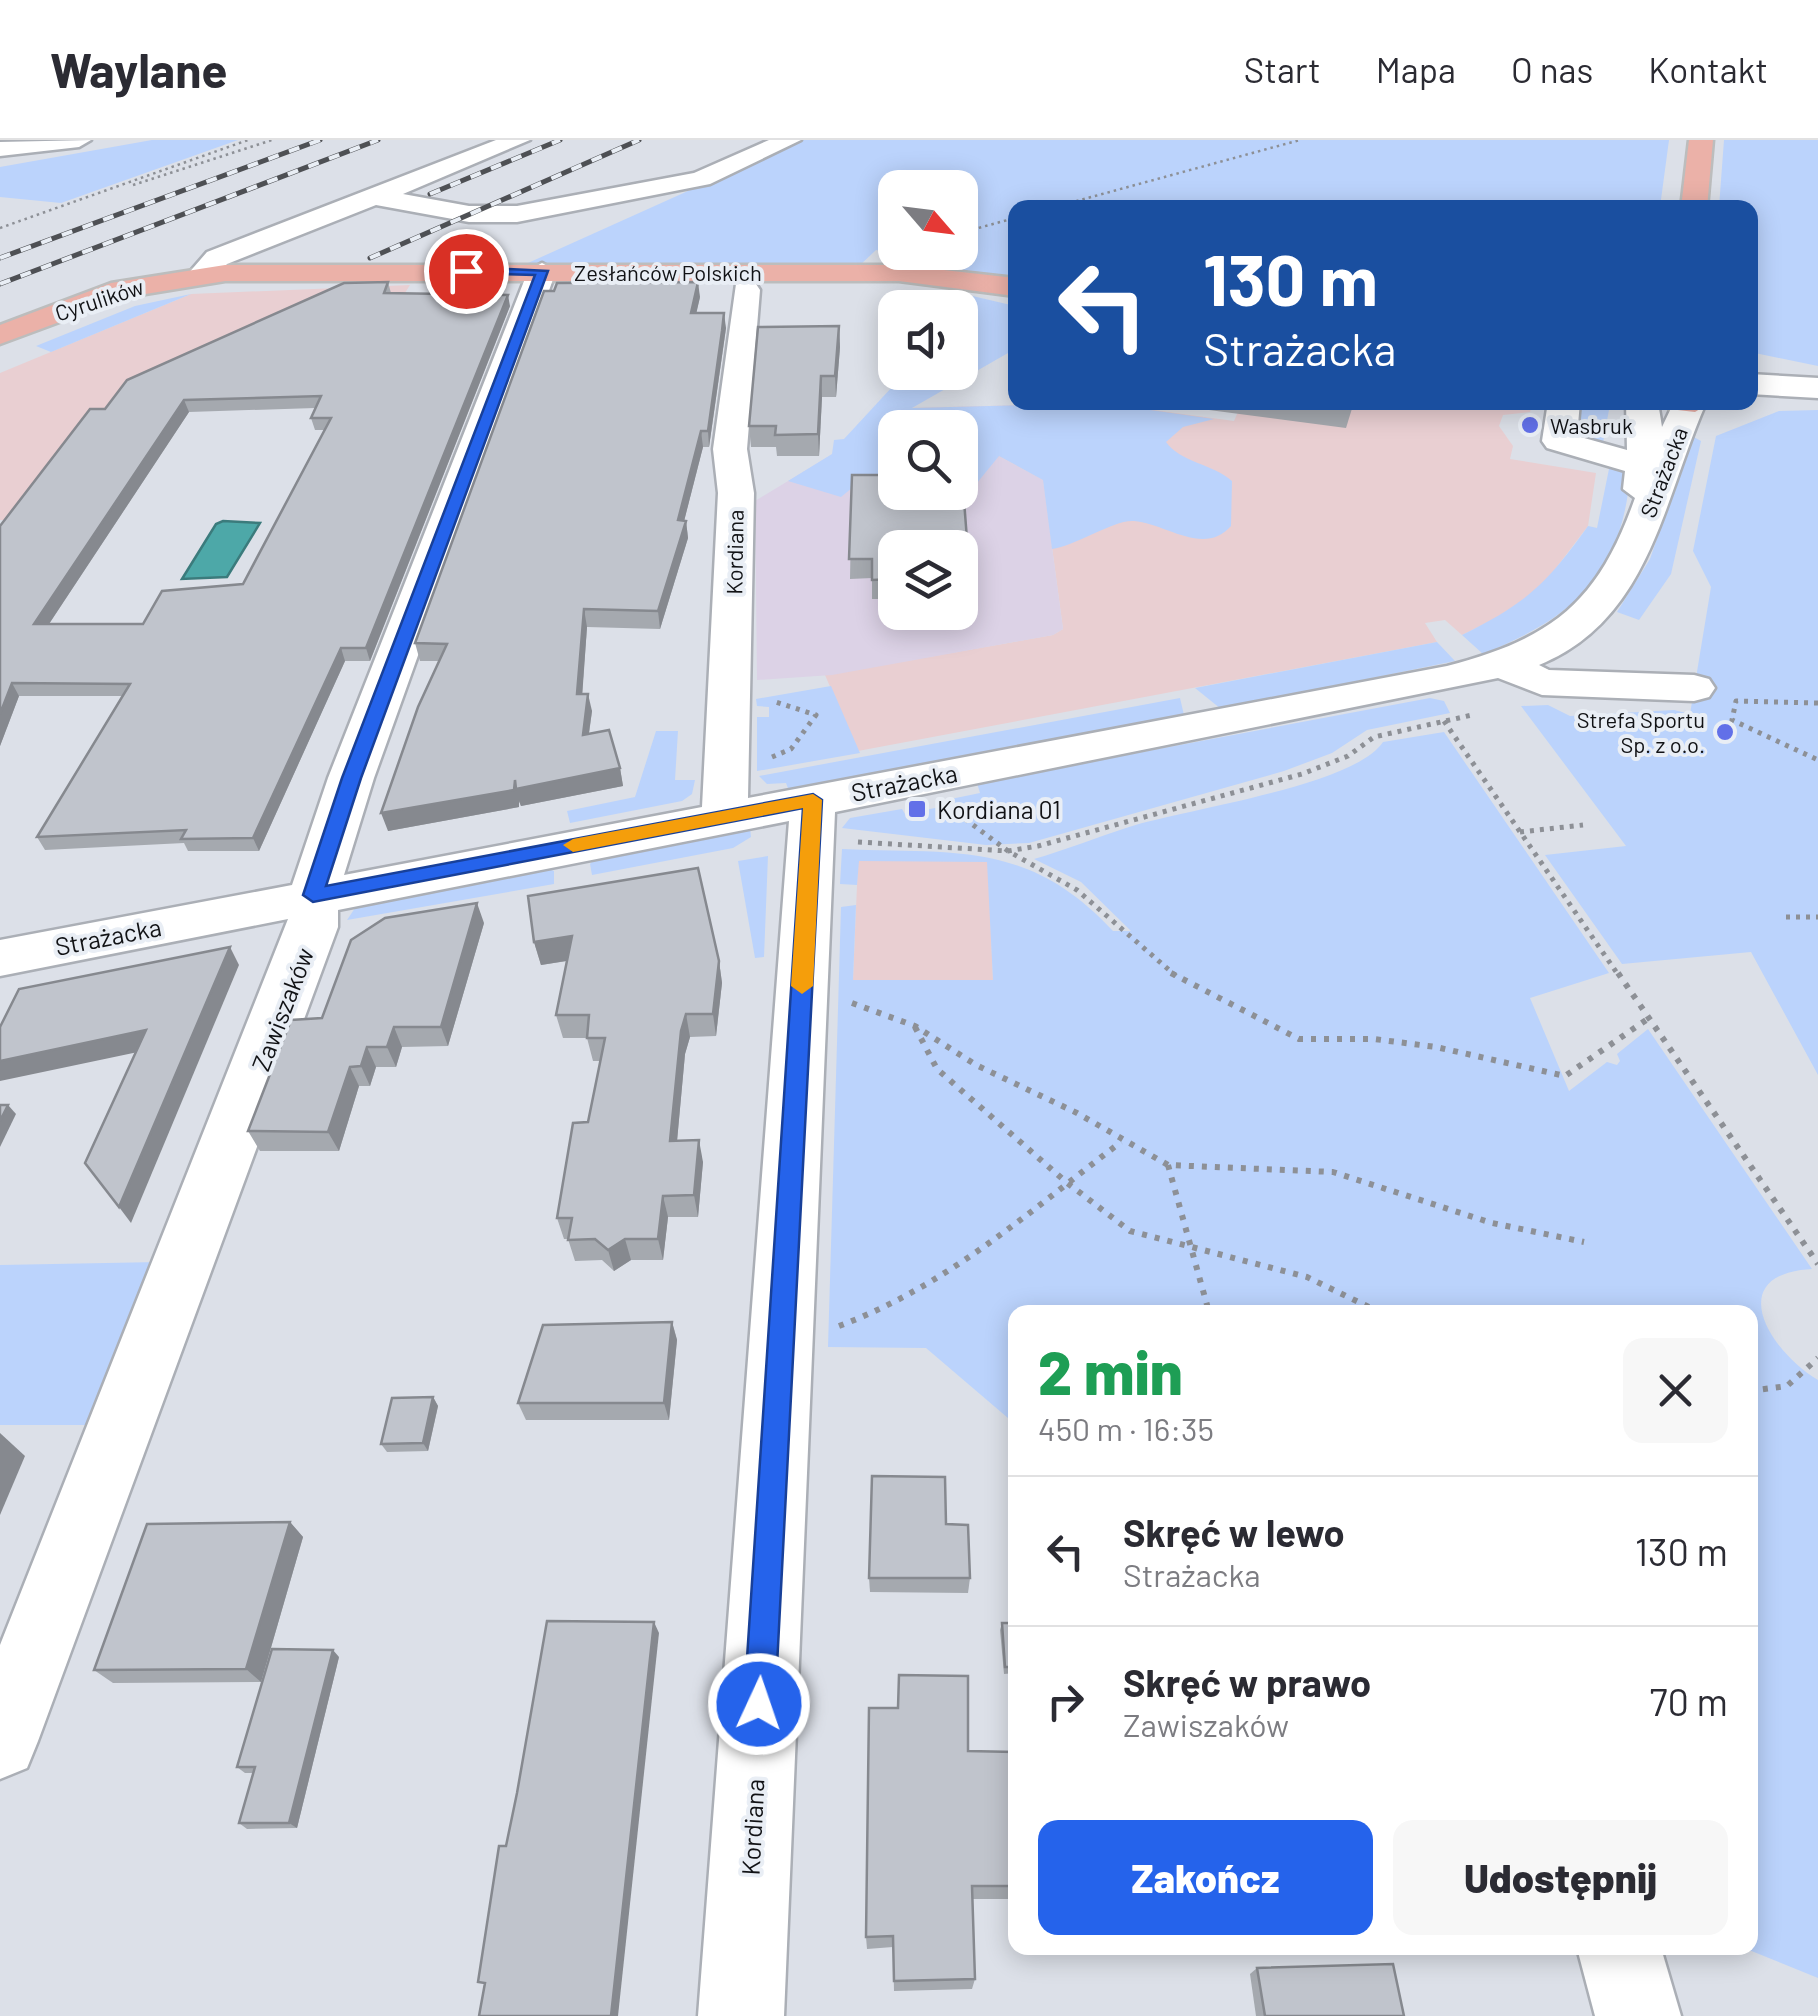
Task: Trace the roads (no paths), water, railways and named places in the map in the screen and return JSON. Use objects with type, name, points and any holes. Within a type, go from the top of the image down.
[{"type":"main road","points":[[1695,200],[1702,140]]},
{"type":"main road","name":"Zesłańców Polskich","points":[[201,275],[542,271],[898,273],[1008,286]]},
{"type":"main road","name":"Cyrulików","points":[[0,335],[121,290],[201,275]]},
{"type":"street","points":[[0,149],[80,140]]},
{"type":"street","points":[[201,275],[218,258],[518,140]]},
{"type":"street","points":[[377,197],[469,214],[517,214],[701,179],[789,140]]},
{"type":"street","name":"Zawiszaków","points":[[0,1742],[313,927],[313,895],[352,778],[542,271]]},
{"type":"street","name":"Kordiana","points":[[725,816],[736,493],[730,449],[746,290]]},
{"type":"street","points":[[1758,384],[1818,388]]},
{"type":"street","points":[[1563,410],[1559,441],[1592,454],[1654,465]]},
{"type":"street","name":"Strażacka","points":[[1644,410],[1654,465]]},
{"type":"street","name":"Strażacka","points":[[0,958],[1452,678],[1501,664],[1544,648],[1583,624],[1609,599],[1636,542],[1654,465],[1688,410]]},
{"type":"street","points":[[1501,664],[1542,682],[1694,688]]},
{"type":"street","name":"Kordiana","points":[[741,2016],[812,800]]},
{"type":"street","points":[[1621,1955],[1638,2016]]},
{"type":"railway","points":[[0,258],[320,140]]},
{"type":"railway","points":[[0,284],[378,140]]},
{"type":"railway","points":[[430,194],[560,140]]},
{"type":"railway","points":[[370,258],[639,140]]},
{"type":"place","name":"Wasbruk","points":[[1530,425]]},
{"type":"place","name":"Strefa Sportu Sp. z o.o.","points":[[1725,732]]},
{"type":"place","name":"Kordiana 01","points":[[917,809]]}]
